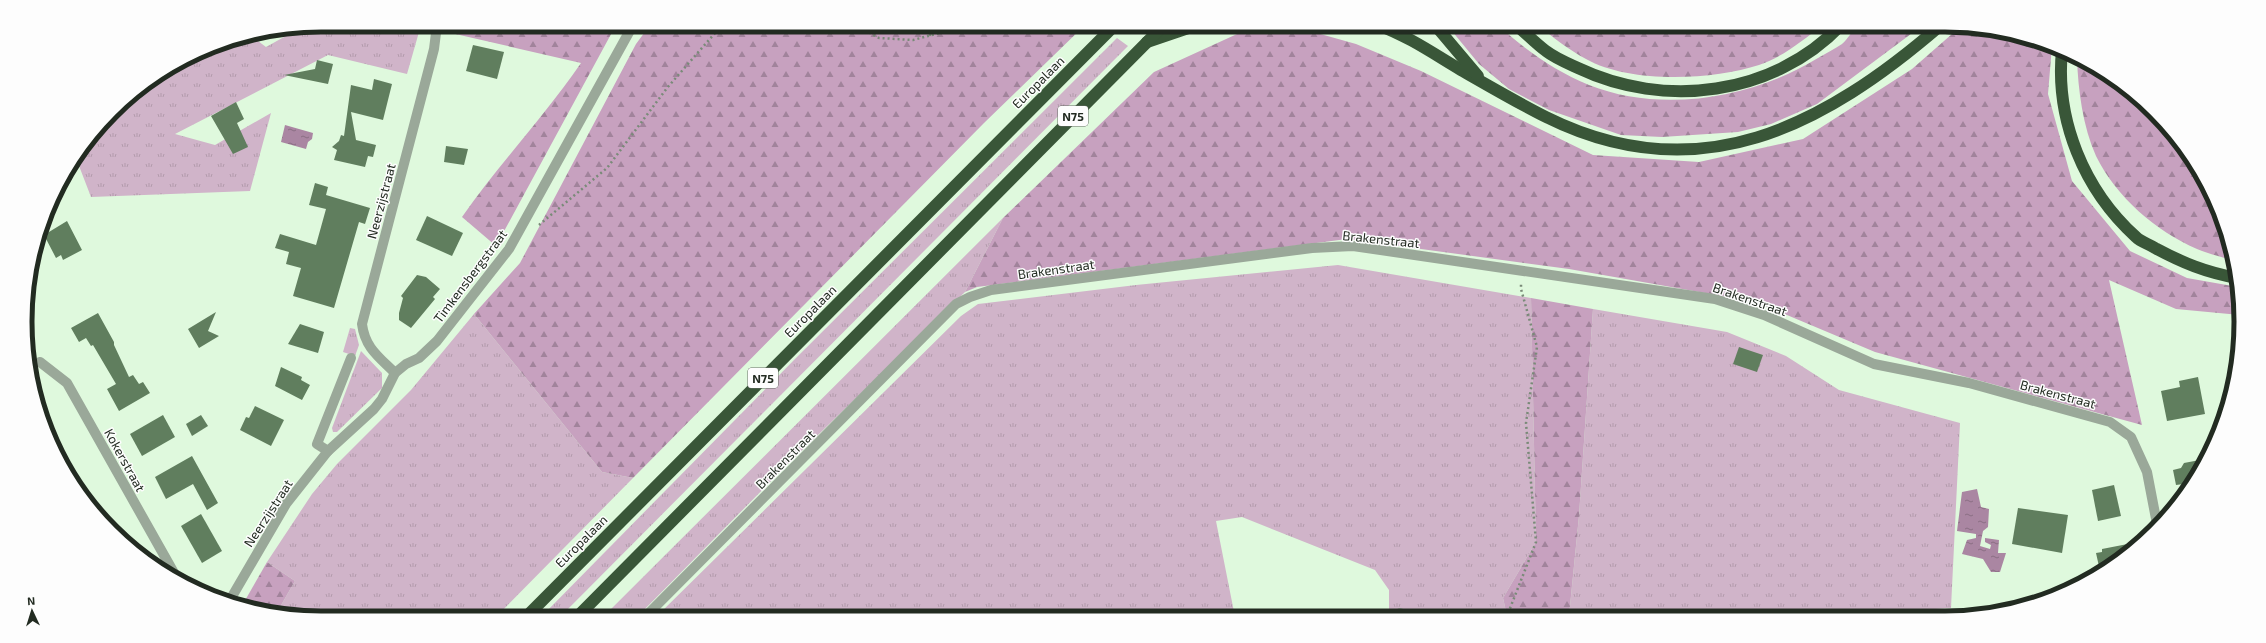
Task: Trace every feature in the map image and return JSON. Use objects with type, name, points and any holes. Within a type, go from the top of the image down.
[{"type":"highway","name":"Europalaan","points":[[532,611],[1108,32]]},
{"type":"highway","name":"N75","points":[[583,611],[1157,32]]},
{"type":"highway","points":[[1146,42],[1176,32]]},
{"type":"highway","points":[[1394,32],[1412,40],[1546,117],[1579,132],[1618,144],[1676,150],[1738,144],[1778,132],[1861,88],[1932,32]]},
{"type":"highway","points":[[1441,32],[1484,81]]},
{"type":"highway","points":[[1524,32],[1546,51],[1586,72],[1625,86],[1672,91],[1722,88],[1770,74],[1813,51],[1833,32]]},
{"type":"highway","points":[[2062,57],[2062,98],[2069,133],[2088,179],[2111,209],[2137,238],[2165,253],[2207,272],[2230,277]]},
{"type":"street","name":"Neerzijstraat","points":[[394,373],[370,348],[364,338],[362,324],[434,49],[437,32]]},
{"type":"street","name":"Timkensbergstraat","points":[[394,373],[406,364],[418,358],[437,341],[509,249],[629,32]]},
{"type":"street","name":"Brakenstraat","points":[[651,611],[956,304],[970,297],[991,290],[1312,248],[1353,246],[1715,299],[1764,315],[1874,364],[1968,383],[2110,422],[2131,437],[2147,472],[2156,519]]},
{"type":"street","points":[[351,358],[317,444],[328,451],[382,399],[394,373]]},
{"type":"street","name":"Kokerstraat","points":[[40,362],[67,383],[172,569]]},
{"type":"street","name":"Neerzijstraat","points":[[232,597],[286,504],[328,451]]},
{"type":"path","points":[[534,229],[607,168],[667,88],[716,32]]},
{"type":"path","points":[[868,32],[879,38],[912,40],[945,32]]},
{"type":"path","points":[[930,36],[931,32]]},
{"type":"path","points":[[1509,611],[1536,542],[1526,423],[1537,347],[1521,289],[1522,270]]},
{"type":"green space","points":[[322,32],[419,32],[407,74],[328,55],[175,134],[215,145],[271,113],[250,191],[91,197],[79,165],[104,131],[145,92],[193,62],[228,47],[257,40],[266,47],[290,34]]},
{"type":"green space","points":[[612,32],[496,246],[462,217],[581,63],[451,33]]},
{"type":"green space","points":[[645,32],[1078,32],[984,123],[633,478],[602,472],[474,314],[520,263],[636,44]]},
{"type":"green space","points":[[1241,32],[1313,32],[1356,44],[1421,71],[1593,155],[1699,162],[1803,139],[1912,69],[1954,33],[1982,34],[2038,47],[2051,53],[2048,94],[2072,181],[2130,251],[2187,278],[2232,286],[2234,314],[2176,309],[2109,280],[2142,425],[1875,352],[1756,302],[1569,269],[1347,239],[977,287],[965,292],[1003,218],[1154,72]]},
{"type":"green space","points":[[1453,32],[1506,32],[1540,59],[1589,85],[1617,94],[1646,99],[1676,100],[1736,92],[1765,83],[1792,72],[1842,44],[1852,32],[1914,32],[1817,104],[1771,124],[1738,132],[1662,137],[1621,135],[1549,110],[1509,89],[1479,64]]},
{"type":"green space","points":[[1546,32],[1814,32],[1785,53],[1768,62],[1740,70],[1696,76],[1648,76],[1625,73],[1604,67],[1586,59]]},
{"type":"green space","points":[[1117,38],[1128,46],[566,611],[547,611],[795,359]]},
{"type":"green space","points":[[2078,65],[2121,92],[2149,117],[2174,145],[2204,193],[2219,228],[2227,259],[2197,249],[2167,233],[2139,211],[2114,185],[2104,171],[2091,145],[2085,121]]},
{"type":"green space","points":[[1003,218],[965,292],[782,470],[643,611],[609,611]]},
{"type":"green space","points":[[1338,265],[1531,298],[1536,542],[1503,598],[1506,611],[1389,611],[1389,590],[1375,570],[1242,517],[1216,521],[1234,611],[662,611],[961,316],[978,304],[1136,285]]},
{"type":"green space","points":[[1531,298],[1593,309],[1579,516],[1570,611],[1506,611],[1503,598],[1536,542]]},
{"type":"green space","points":[[1593,309],[1727,332],[1786,356],[1839,390],[1960,423],[1951,608],[1905,611],[1570,611],[1579,516]]},
{"type":"green space","points":[[474,314],[602,472],[633,478],[502,611],[322,611],[279,608],[295,581],[267,562],[312,494],[337,464],[411,390]]},
{"type":"green space","points":[[350,328],[355,329],[359,345],[355,356],[343,352]]},
{"type":"green space","points":[[361,351],[382,373],[382,388],[337,432],[333,432],[332,428]]},
{"type":"green space","points":[[267,562],[295,581],[279,608],[245,600]]},
{"type":"water","points":[[285,125],[313,133],[312,139],[308,142],[306,149],[281,142]]},
{"type":"water","points":[[1977,489],[1981,507],[1989,509],[1988,527],[1983,531],[1980,546],[1990,549],[1991,545],[1985,542],[1985,538],[1999,540],[1998,553],[2006,553],[2000,572],[1991,572],[1983,559],[1962,554],[1967,540],[1976,538],[1976,534],[1957,531],[1962,492]]},
{"type":"building","points":[[473,45],[504,52],[497,79],[466,71]]},
{"type":"building","points":[[317,60],[333,64],[328,84],[284,75],[315,69]]},
{"type":"building","points":[[374,79],[392,84],[383,120],[351,112],[356,140],[376,145],[373,157],[368,156],[365,167],[334,160],[337,150],[332,147],[339,141],[341,135],[344,136],[351,85],[372,90]]},
{"type":"building","points":[[236,102],[244,119],[237,123],[248,147],[233,154],[211,116]]},
{"type":"building","points":[[446,146],[468,149],[464,165],[444,162]]},
{"type":"building","points":[[315,183],[328,187],[326,195],[370,208],[365,224],[359,222],[334,308],[293,296],[301,268],[286,264],[289,252],[275,248],[280,234],[316,245],[326,209],[309,205]]},
{"type":"building","points":[[427,216],[463,233],[452,256],[416,240]]},
{"type":"building","points":[[67,221],[82,250],[63,260],[61,255],[56,258],[45,236],[45,234]]},
{"type":"building","points":[[417,275],[426,277],[440,289],[433,297],[435,299],[411,328],[399,320],[399,313],[403,298],[401,296]]},
{"type":"building","points":[[216,312],[208,331],[219,336],[199,348],[188,329]]},
{"type":"building","points":[[98,313],[114,342],[129,377],[133,375],[139,384],[143,382],[150,393],[119,411],[107,389],[116,384],[93,345],[91,346],[86,338],[79,342],[71,328]]},
{"type":"building","points":[[300,324],[324,332],[318,353],[288,344]]},
{"type":"building","points":[[1739,347],[1763,355],[1757,372],[1733,364]]},
{"type":"building","points":[[281,367],[302,377],[301,380],[310,385],[302,400],[275,386]]},
{"type":"building","points":[[2198,377],[2205,414],[2167,421],[2161,391],[2180,387],[2179,381]]},
{"type":"building","points":[[255,406],[284,420],[271,446],[240,430],[246,417],[249,418]]},
{"type":"building","points":[[163,415],[175,437],[142,456],[130,434]]},
{"type":"building","points":[[201,415],[208,426],[192,436],[186,424]]},
{"type":"building","points":[[192,456],[218,503],[207,510],[193,484],[166,499],[155,477]]},
{"type":"building","points":[[2198,460],[2184,484],[2176,485],[2173,470],[2181,468],[2184,463]]},
{"type":"building","points":[[2114,485],[2121,516],[2098,521],[2092,490]]},
{"type":"building","points":[[2018,508],[2068,515],[2062,553],[2012,544]]},
{"type":"building","points":[[201,514],[222,551],[202,563],[181,526]]},
{"type":"building","points":[[2130,544],[2099,566],[2096,553],[2102,552],[2102,549]]}]
